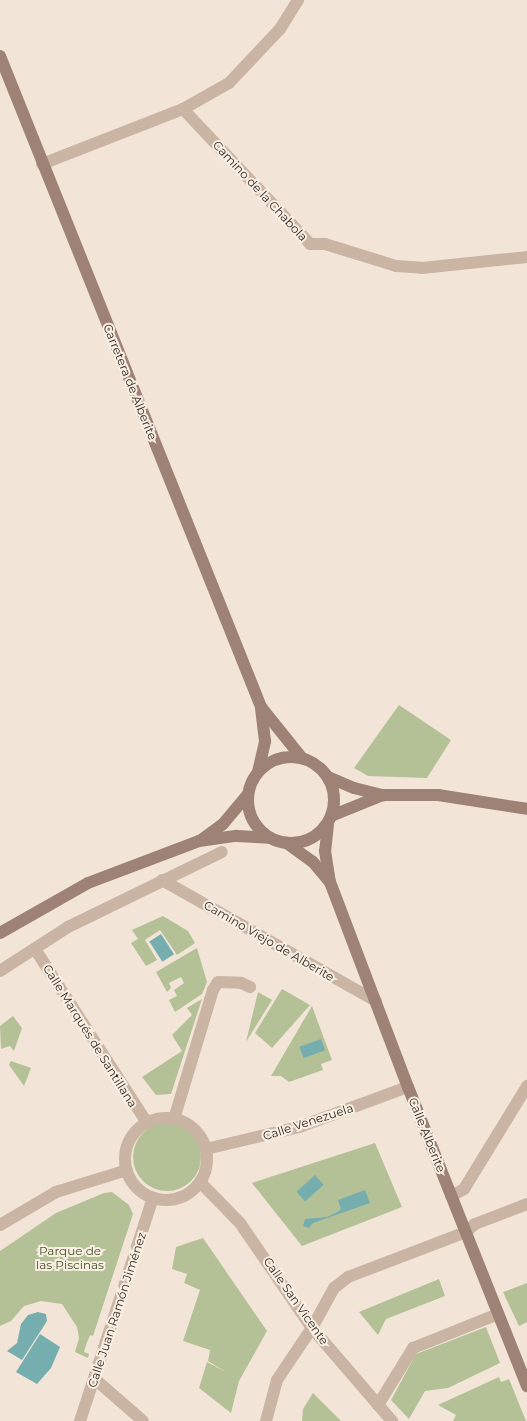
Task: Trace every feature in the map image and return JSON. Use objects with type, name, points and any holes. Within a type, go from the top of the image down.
[{"type":"main road","name":"Carretera de Alberite","points":[[0,56],[261,707],[265,741],[258,772]]},
{"type":"main road","name":"Carretera de Alberite","points":[[261,707],[302,758]]},
{"type":"main road","points":[[199,841],[223,824],[248,794],[258,772],[278,759],[302,758],[321,768],[328,777],[334,796],[329,820]]},
{"type":"main road","points":[[328,777],[354,788],[383,796],[438,795],[527,809]]},
{"type":"main road","points":[[248,794],[250,815],[269,838]]},
{"type":"main road","points":[[0,933],[88,883],[199,841],[236,836],[269,838],[288,844],[306,841],[329,820],[383,796]]},
{"type":"main road","name":"Calle Alberite","points":[[329,820],[325,851],[330,882],[408,1088],[527,1386]]},
{"type":"main road","name":"Calle Alberite","points":[[288,844],[313,862],[330,882]]},
{"type":"street","points":[[42,164],[183,109],[229,83],[280,30],[298,0]]},
{"type":"street","name":"Camino de la Chabola","points":[[183,109],[310,244],[325,244],[396,266],[422,268],[527,257]]},
{"type":"street","points":[[0,971],[68,927],[222,852]]},
{"type":"street","name":"Camino Viejo de Alberite","points":[[162,880],[376,1001]]},
{"type":"street","name":"Calle Marqués de Santillana","points":[[35,949],[147,1122]]},
{"type":"street","points":[[174,1118],[213,990],[218,982],[241,982],[250,987]]},
{"type":"street","points":[[451,1196],[464,1189],[527,1086]]},
{"type":"street","name":"Calle Venezuela","points":[[206,1149],[299,1127],[408,1088]]},
{"type":"street","points":[[174,1118],[194,1129],[206,1149],[207,1160],[200,1182],[180,1197],[153,1198],[132,1182],[126,1170],[129,1142],[147,1122],[174,1118]]},
{"type":"street","points":[[0,1225],[56,1192],[126,1170]]},
{"type":"street","name":"Calle San Vicente","points":[[200,1182],[262,1252],[312,1328],[392,1421]]},
{"type":"street","name":"Calle Juan Ramón Jiménez","points":[[80,1421],[96,1380],[153,1198]]},
{"type":"street","points":[[266,1421],[277,1380],[312,1328],[334,1288],[348,1277],[466,1232],[475,1224],[527,1204]]},
{"type":"street","points":[[378,1405],[413,1348],[498,1314]]},
{"type":"street","points":[[96,1380],[143,1421]]},
{"type":"green space","points":[[399,705],[451,740],[427,778],[368,776],[354,768]]},
{"type":"green space","points":[[163,916],[188,931],[195,943],[177,955],[160,930],[145,940],[157,960],[146,966],[131,943],[138,939],[132,930]]},
{"type":"green space","points":[[197,948],[207,982],[202,994],[175,1012],[169,1000],[177,996],[174,990],[184,983],[181,977],[169,983],[171,988],[167,992],[156,972]]},
{"type":"green space","points":[[282,989],[310,1005],[272,1048],[255,1033]]},
{"type":"green space","points":[[258,992],[272,1000],[246,1042]]},
{"type":"green space","points":[[202,999],[171,1094],[156,1095],[142,1077],[182,1051],[172,1035],[192,1015],[187,1008]]},
{"type":"green space","points":[[312,1006],[332,1060],[321,1064],[323,1070],[289,1082],[281,1076],[271,1076]]},
{"type":"green space","points":[[13,1016],[22,1028],[14,1051],[10,1046],[1,1049],[0,1026]]},
{"type":"green space","points":[[11,1061],[31,1068],[24,1086],[9,1065]]},
{"type":"green space","points":[[167,1123],[180,1126],[191,1133],[198,1144],[201,1157],[198,1170],[191,1181],[180,1188],[167,1191],[154,1188],[143,1181],[136,1170],[133,1157],[136,1144],[143,1133],[154,1126]]},
{"type":"green space","points":[[375,1143],[402,1207],[302,1246],[252,1183]]},
{"type":"green space","name":"Parque de las Piscinas","points":[[112,1192],[129,1205],[133,1214],[93,1336],[90,1335],[86,1345],[84,1352],[89,1354],[88,1358],[75,1352],[79,1338],[77,1327],[62,1304],[41,1301],[24,1306],[11,1321],[0,1326],[0,1251],[56,1213],[104,1193]]},
{"type":"green space","points":[[203,1238],[267,1331],[239,1381],[231,1413],[199,1388],[207,1362],[226,1372],[208,1361],[210,1350],[183,1341],[200,1290],[184,1283],[187,1274],[172,1269],[176,1247]]},
{"type":"green space","points":[[439,1279],[445,1296],[386,1319],[378,1335],[359,1312]]},
{"type":"green space","points":[[527,1283],[527,1322],[519,1326],[503,1292]]},
{"type":"green space","points":[[486,1327],[500,1363],[448,1388],[425,1391],[409,1419],[391,1400],[416,1354]]},
{"type":"green space","points":[[499,1377],[501,1382],[509,1379],[526,1421],[453,1421],[456,1415],[438,1405]]},
{"type":"green space","points":[[313,1393],[341,1421],[302,1421],[303,1409]]},
{"type":"water","points":[[161,934],[174,954],[162,962],[149,942]]},
{"type":"water","points":[[321,1039],[325,1050],[303,1058],[299,1047]]},
{"type":"water","points":[[315,1175],[324,1185],[305,1201],[296,1192]]},
{"type":"water","points":[[365,1190],[370,1203],[313,1223],[309,1228],[303,1226],[305,1219],[327,1217],[339,1211],[341,1209],[338,1200]]},
{"type":"water","points":[[38,1312],[46,1314],[47,1321],[22,1360],[7,1351],[17,1343],[21,1324],[28,1315]]},
{"type":"water","points":[[40,1334],[60,1347],[51,1368],[37,1384],[16,1372]]}]
